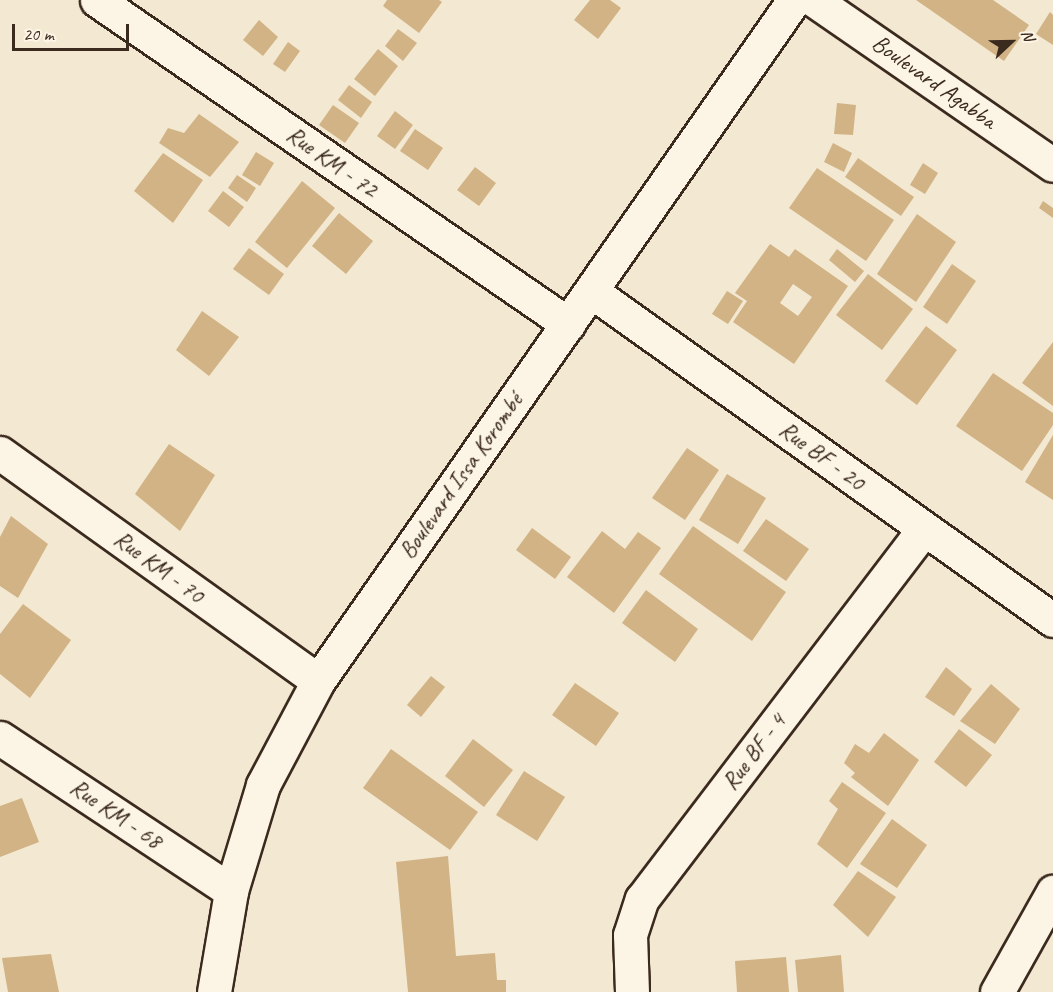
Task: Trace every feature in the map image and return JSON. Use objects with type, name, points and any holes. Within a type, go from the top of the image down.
[{"type":"street","name":"Rue KM - 72","points":[[97,0],[568,324]]},
{"type":"street","name":"Boulevard Issa Korombé","points":[[214,992],[231,891],[263,785],[318,681],[794,0]]},
{"type":"street","name":"Boulevard Agabba","points":[[814,0],[1053,165]]},
{"type":"street","name":"Rue BF - 20","points":[[591,291],[1053,620]]},
{"type":"street","name":"Rue KM - 70","points":[[0,453],[318,681]]},
{"type":"street","name":"Rue BF - 4","points":[[632,992],[630,935],[642,899],[924,529]]},
{"type":"street","name":"Rue KM - 68","points":[[0,738],[231,891]]},
{"type":"street","points":[[997,992],[1053,892]]},
{"type":"building","points":[[387,0],[439,0],[442,2],[419,33],[383,6]]},
{"type":"building","points":[[590,0],[610,0],[621,8],[598,39],[574,20]]},
{"type":"building","points":[[916,0],[993,0],[1029,25],[1004,61]]},
{"type":"building","points":[[1050,12],[1053,15],[1053,45],[1036,34]]},
{"type":"building","points":[[259,20],[278,37],[263,56],[243,40]]},
{"type":"building","points":[[398,29],[417,43],[403,61],[385,46]]},
{"type":"building","points":[[288,42],[300,51],[285,72],[273,64]]},
{"type":"building","points":[[378,49],[398,66],[375,96],[354,79]]},
{"type":"building","points":[[349,85],[372,102],[361,118],[338,100]]},
{"type":"building","points":[[837,103],[856,105],[853,135],[834,134]]},
{"type":"building","points":[[333,105],[359,123],[345,143],[319,125]]},
{"type":"building","points":[[395,111],[413,125],[395,149],[377,136]]},
{"type":"building","points":[[199,114],[239,142],[210,177],[159,143],[168,128],[184,133]]},
{"type":"building","points":[[415,129],[443,148],[428,170],[400,151]]},
{"type":"building","points":[[833,143],[852,153],[844,172],[824,162]]},
{"type":"building","points":[[256,152],[274,163],[260,186],[242,175]]},
{"type":"building","points":[[163,153],[203,180],[173,223],[134,191]]},
{"type":"building","points":[[858,158],[914,197],[901,216],[845,177]]},
{"type":"building","points":[[923,163],[938,173],[925,194],[910,185]]},
{"type":"building","points":[[475,167],[496,183],[479,206],[457,190]]},
{"type":"building","points":[[817,168],[894,220],[866,261],[789,208]]},
{"type":"building","points":[[237,175],[256,188],[247,202],[228,188]]},
{"type":"building","points":[[302,181],[335,208],[287,268],[255,242]]},
{"type":"building","points":[[223,191],[244,207],[229,227],[208,211]]},
{"type":"building","points":[[1043,201],[1053,208],[1053,218],[1039,208]]},
{"type":"building","points":[[339,213],[373,241],[346,274],[312,246]]},
{"type":"building","points":[[917,214],[956,242],[916,302],[877,274]]},
{"type":"building","points":[[770,244],[789,257],[795,249],[848,286],[794,364],[733,322],[747,301],[735,293]],"holes":[[[793,284],[812,297],[798,316],[780,303]]]},
{"type":"building","points":[[249,248],[284,274],[269,295],[233,269]]},
{"type":"building","points":[[837,249],[864,271],[855,282],[829,260]]},
{"type":"building","points":[[952,264],[976,281],[947,324],[923,307]]},
{"type":"building","points":[[868,274],[913,309],[882,350],[836,315]]},
{"type":"building","points":[[727,291],[743,301],[728,324],[712,314]]},
{"type":"building","points":[[202,311],[239,337],[209,376],[176,350]]},
{"type":"building","points":[[926,326],[957,350],[917,405],[885,381]]},
{"type":"building","points":[[1053,342],[1053,406],[1022,383]]},
{"type":"building","points":[[993,373],[1053,413],[1053,425],[1022,471],[956,426]]},
{"type":"building","points":[[1053,435],[1053,500],[1025,482]]},
{"type":"building","points":[[169,444],[215,475],[180,531],[135,494]]},
{"type":"building","points":[[687,448],[719,470],[685,520],[652,498]]},
{"type":"building","points":[[727,474],[766,498],[738,544],[699,520]]},
{"type":"building","points":[[11,516],[48,544],[18,598],[0,586],[0,537]]},
{"type":"building","points":[[766,519],[809,549],[786,581],[743,551]]},
{"type":"building","points":[[693,526],[786,592],[752,641],[659,574]]},
{"type":"building","points":[[532,528],[571,557],[555,579],[516,550]]},
{"type":"building","points":[[602,531],[625,549],[638,532],[661,548],[614,613],[567,577]]},
{"type":"building","points":[[646,590],[698,629],[675,662],[622,623]]},
{"type":"building","points":[[23,604],[71,640],[30,698],[0,674],[0,634]]},
{"type":"building","points":[[946,667],[972,689],[954,716],[925,697]]},
{"type":"building","points":[[431,676],[445,687],[421,717],[407,705]]},
{"type":"building","points":[[575,683],[619,713],[596,746],[552,715]]},
{"type":"building","points":[[991,684],[1020,709],[995,744],[960,721]]},
{"type":"building","points":[[959,729],[992,755],[966,787],[934,762]]},
{"type":"building","points":[[884,733],[919,760],[888,806],[851,777],[855,773],[844,763],[855,744],[869,753]]},
{"type":"building","points":[[473,739],[513,770],[484,807],[445,776]]},
{"type":"building","points":[[391,749],[478,812],[450,850],[363,788]]},
{"type":"building","points":[[524,771],[565,797],[537,841],[496,815]]},
{"type":"building","points":[[842,782],[886,813],[847,868],[817,844],[838,809],[829,801]]},
{"type":"building","points":[[22,798],[39,842],[0,857],[0,806]]},
{"type":"building","points":[[892,819],[927,845],[897,888],[860,864]]},
{"type":"building","points":[[448,856],[456,956],[495,953],[497,980],[506,980],[506,992],[408,992],[396,862]]},
{"type":"building","points":[[858,871],[896,897],[868,937],[833,905]]},
{"type":"building","points":[[51,954],[59,992],[8,992],[2,958]]},
{"type":"building","points":[[841,955],[844,992],[798,992],[795,960]]},
{"type":"building","points":[[786,957],[789,992],[737,992],[735,961]]}]
